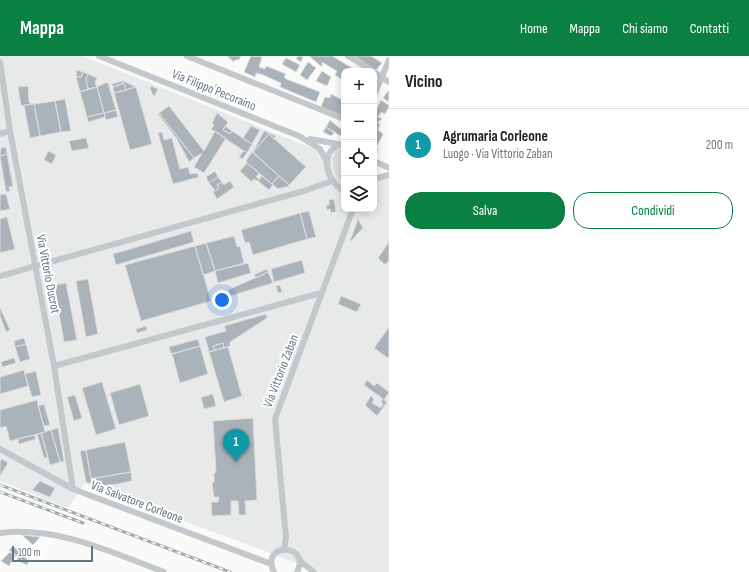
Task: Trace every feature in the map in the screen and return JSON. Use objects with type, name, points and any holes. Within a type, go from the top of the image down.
[{"type":"street","name":"Via Filippo Pecoraino","points":[[99,56],[299,136],[328,144],[341,144]]},
{"type":"street","points":[[187,56],[341,118]]},
{"type":"street","points":[[348,56],[368,68]]},
{"type":"street","points":[[377,87],[389,60]]},
{"type":"street","name":"Via Vittorio Ducrot","points":[[0,62],[10,131],[54,366],[73,489]]},
{"type":"street","points":[[377,74],[389,82]]},
{"type":"street","points":[[0,134],[10,131]]},
{"type":"street","name":"Via Filippo Pecoraino","points":[[299,136],[320,149],[327,162]]},
{"type":"street","points":[[341,145],[331,150],[327,162],[332,181],[341,188]]},
{"type":"street","points":[[377,162],[389,168]]},
{"type":"street","points":[[377,178],[389,175]]},
{"type":"street","points":[[0,276],[304,191],[332,181]]},
{"type":"street","name":"Via Vittorio Zaban","points":[[284,549],[286,536],[275,418],[352,212]]},
{"type":"street","points":[[54,366],[321,293]]},
{"type":"street","name":"Via Salvatore Corleone","points":[[0,448],[73,489],[271,564]]},
{"type":"street","points":[[0,534],[26,532],[75,540],[164,572]]},
{"type":"street","points":[[274,572],[271,564],[272,557],[277,551],[284,549],[291,550],[297,554],[300,561],[314,572]]},
{"type":"street","points":[[297,572],[300,561]]},
{"type":"shaded area","points":[[0,56],[83,56],[341,160],[341,212],[377,212],[377,174],[389,179],[389,572],[321,572],[84,484],[68,508],[0,481]]},
{"type":"shaded area","points":[[341,149],[341,182],[335,173],[333,164],[336,150]]},
{"type":"building","points":[[227,56],[241,56],[239,60],[235,60],[234,62]]},
{"type":"building","points":[[251,56],[262,57],[259,67],[265,69],[266,66],[286,74],[284,77],[286,79],[320,92],[316,102],[280,87],[281,83],[261,74],[256,73],[255,77],[244,72]]},
{"type":"building","points":[[298,56],[303,57],[301,62],[296,59]]},
{"type":"building","points":[[309,56],[332,56],[352,68],[341,68],[341,79],[335,75],[337,71],[322,62],[322,67]]},
{"type":"building","points":[[354,56],[371,56],[382,63],[377,69],[373,68]]},
{"type":"building","points":[[286,58],[300,65],[296,72],[282,64]]},
{"type":"building","points":[[308,62],[316,68],[307,80],[300,75]]},
{"type":"building","points":[[77,70],[83,72],[81,77],[76,77]]},
{"type":"building","points":[[322,71],[331,77],[327,86],[316,81]]},
{"type":"building","points":[[83,72],[88,74],[86,80],[88,89],[80,92],[76,77],[81,77]]},
{"type":"building","points":[[88,74],[97,78],[95,83],[97,87],[88,89],[86,80]]},
{"type":"building","points":[[123,81],[136,87],[126,90],[124,83],[113,87],[112,84]]},
{"type":"building","points":[[108,83],[116,110],[104,113],[97,87]]},
{"type":"building","points":[[124,83],[126,90],[114,93],[113,87]]},
{"type":"building","points":[[216,84],[223,89],[220,98],[212,94]]},
{"type":"building","points":[[28,86],[29,102],[31,104],[21,106],[18,87]]},
{"type":"building","points":[[151,86],[158,89],[154,97],[150,89]]},
{"type":"building","points":[[97,87],[104,113],[87,117],[80,92]]},
{"type":"building","points":[[136,87],[152,144],[130,150],[114,93]]},
{"type":"building","points":[[389,91],[389,102],[383,98]]},
{"type":"building","points":[[331,94],[341,99],[341,115],[321,107],[325,97],[330,98]]},
{"type":"building","points":[[65,99],[71,131],[61,132],[55,101]]},
{"type":"building","points":[[381,100],[389,105],[385,114],[381,112],[378,117],[382,119],[378,122],[380,125],[378,130],[383,134],[377,146],[377,140],[377,109]]},
{"type":"building","points":[[55,101],[61,132],[40,136],[34,104]]},
{"type":"building","points":[[34,104],[40,136],[30,138],[24,105]]},
{"type":"building","points":[[169,106],[204,151],[215,131],[226,138],[204,173],[194,167],[202,153],[194,158],[159,113]]},
{"type":"building","points":[[116,110],[118,117],[106,120],[104,113]]},
{"type":"building","points":[[104,113],[105,117],[88,122],[87,117]]},
{"type":"building","points":[[159,113],[194,158],[189,162],[177,139],[158,114]]},
{"type":"building","points":[[217,113],[228,122],[223,130],[230,134],[232,131],[252,144],[247,153],[211,129],[214,125],[212,123]]},
{"type":"building","points":[[330,120],[341,129],[341,136],[326,127]]},
{"type":"building","points":[[225,126],[232,131],[230,134],[223,130]]},
{"type":"building","points":[[251,126],[260,130],[252,144],[243,138]]},
{"type":"building","points":[[326,127],[334,133],[331,136],[323,132]]},
{"type":"building","points":[[264,131],[276,136],[274,139],[269,134],[253,152]]},
{"type":"building","points":[[162,132],[164,140],[172,138],[180,169],[188,167],[190,174],[197,173],[199,177],[173,184],[158,133]]},
{"type":"building","points":[[269,134],[306,167],[289,185],[253,152]]},
{"type":"building","points":[[86,138],[89,148],[72,151],[69,141]]},
{"type":"building","points":[[6,147],[7,154],[0,156],[1,148]]},
{"type":"building","points":[[244,150],[247,153],[242,159],[239,157]]},
{"type":"building","points":[[48,151],[56,155],[52,164],[44,160]]},
{"type":"building","points":[[252,152],[279,176],[272,184],[247,163],[246,161]]},
{"type":"building","points":[[7,154],[13,186],[9,187],[10,191],[6,192],[0,156]]},
{"type":"building","points":[[247,163],[259,173],[256,177],[259,179],[257,181],[254,179],[252,182],[240,171]]},
{"type":"building","points":[[215,171],[218,177],[209,183],[206,177]]},
{"type":"building","points":[[262,176],[273,185],[269,190],[258,181]]},
{"type":"building","points":[[279,176],[289,186],[278,189],[272,184]]},
{"type":"building","points":[[218,177],[222,182],[217,185],[219,188],[215,191],[209,183]]},
{"type":"building","points":[[230,181],[234,187],[217,199],[213,192],[219,188],[217,185],[222,182],[224,185]]},
{"type":"building","points":[[6,194],[10,209],[0,211],[0,195]]},
{"type":"building","points":[[334,199],[336,212],[331,213],[330,209],[327,210],[326,205],[329,205],[329,200]]},
{"type":"building","points":[[309,211],[316,237],[307,239],[300,213]]},
{"type":"building","points":[[300,213],[307,239],[253,255],[249,242],[245,243],[241,230]]},
{"type":"building","points":[[7,217],[15,249],[0,253],[0,219]]},
{"type":"building","points":[[358,219],[363,228],[350,241]]},
{"type":"building","points":[[191,231],[194,242],[116,265],[113,254]]},
{"type":"building","points":[[234,236],[237,247],[240,246],[244,263],[215,271],[206,243]]},
{"type":"building","points":[[389,242],[389,260],[386,264],[384,264],[378,258]]},
{"type":"building","points":[[206,243],[215,271],[203,275],[195,246]]},
{"type":"building","points":[[195,246],[211,301],[141,321],[125,265]]},
{"type":"building","points":[[302,260],[305,273],[274,282],[271,269]]},
{"type":"building","points":[[248,263],[251,273],[218,283],[215,271]]},
{"type":"building","points":[[267,269],[268,272],[256,278],[254,275]]},
{"type":"building","points":[[268,272],[273,283],[230,296],[228,290]]},
{"type":"building","points":[[88,279],[98,334],[86,337],[76,281]]},
{"type":"building","points":[[66,283],[77,340],[64,342],[54,285]]},
{"type":"building","points":[[280,285],[282,292],[278,293],[276,286]]},
{"type":"building","points":[[341,296],[361,304],[357,312],[338,304]]},
{"type":"building","points":[[0,307],[10,330],[6,332],[0,316]]},
{"type":"building","points":[[266,314],[267,318],[230,342],[230,346],[224,348],[223,343],[213,346],[215,350],[209,352],[205,337],[226,331],[224,326]]},
{"type":"building","points":[[146,326],[147,330],[137,333],[136,329]]},
{"type":"building","points":[[389,327],[389,356],[388,358],[374,348]]},
{"type":"building","points":[[24,338],[26,344],[15,347],[14,341]]},
{"type":"building","points":[[198,339],[200,346],[171,354],[169,347]]},
{"type":"building","points":[[223,343],[224,348],[215,350],[213,346]]},
{"type":"building","points":[[26,344],[30,359],[20,362],[15,347]]},
{"type":"building","points":[[200,346],[208,374],[180,383],[172,354]]},
{"type":"building","points":[[228,347],[242,396],[224,402],[209,352]]},
{"type":"building","points":[[14,358],[16,363],[2,367],[1,362]]},
{"type":"building","points":[[24,370],[28,386],[0,394],[0,377]]},
{"type":"building","points":[[36,371],[41,395],[32,397],[25,374]]},
{"type":"building","points":[[367,380],[374,386],[377,383],[389,392],[384,400],[387,402],[377,416],[365,405],[371,396],[374,399],[372,403],[381,408],[383,404],[381,402],[383,399],[364,385]]},
{"type":"building","points":[[102,382],[116,429],[96,435],[82,388]]},
{"type":"building","points":[[140,384],[149,416],[119,425],[110,393]]},
{"type":"building","points":[[213,394],[216,406],[204,409],[201,397]]},
{"type":"building","points":[[75,395],[82,418],[74,421],[67,397]]},
{"type":"building","points":[[37,400],[45,432],[10,441],[6,426],[0,428],[0,410]]},
{"type":"building","points":[[44,404],[50,425],[44,426],[38,406]]},
{"type":"building","points":[[253,418],[257,500],[245,501],[246,515],[239,515],[238,501],[231,501],[231,515],[212,516],[211,502],[218,502],[219,497],[214,497],[212,483],[214,482],[214,473],[216,472],[213,421]]},
{"type":"building","points":[[58,428],[64,461],[60,462],[51,430]]},
{"type":"building","points":[[51,430],[60,462],[50,465],[41,433]]},
{"type":"building","points":[[41,433],[48,457],[44,458],[37,434]]},
{"type":"building","points":[[34,435],[36,439],[19,444],[18,439]]},
{"type":"building","points":[[125,442],[131,472],[91,479],[86,450]]},
{"type":"building","points":[[86,450],[91,479],[95,478],[96,485],[86,482],[80,451]]},
{"type":"building","points":[[2,459],[8,463],[0,476],[0,461]]},
{"type":"building","points":[[131,472],[132,481],[97,488],[95,478]]},
{"type":"building","points":[[40,481],[55,488],[50,497],[32,490]]},
{"type":"building","points":[[22,535],[40,537],[33,545]]},
{"type":"building","points":[[13,546],[22,554],[26,550],[27,551],[24,556],[29,561],[27,565],[17,560],[18,557],[9,550]]},
{"type":"building","points":[[10,552],[15,556],[9,566],[1,561]]},
{"type":"railway","points":[[0,485],[230,572]]},
{"type":"railway","points":[[0,492],[83,523]]},
{"type":"place","name":"Agrumaria Corleone","points":[[236,462]]}]
